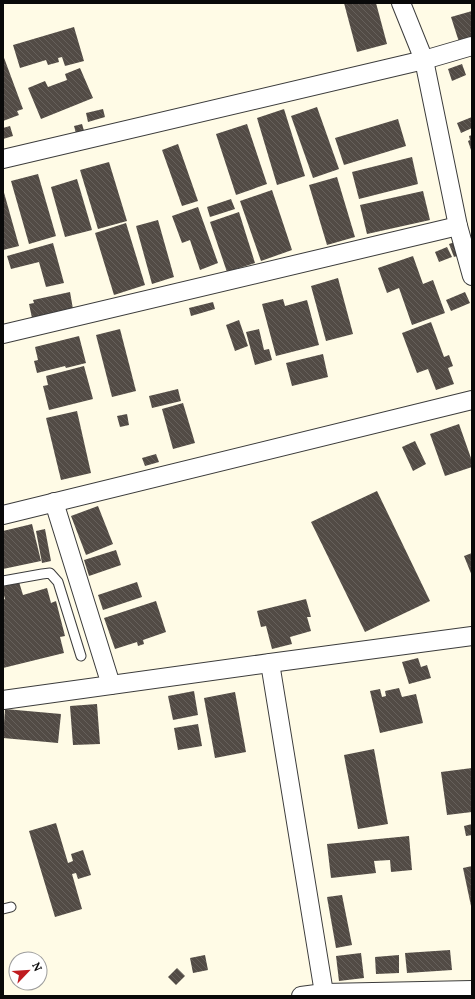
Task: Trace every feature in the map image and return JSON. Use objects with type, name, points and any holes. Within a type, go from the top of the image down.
[{"type":"street","points":[[401,3],[424,60],[458,226],[472,276]]},
{"type":"street","points":[[3,159],[424,60],[472,46]]},
{"type":"street","points":[[3,332],[458,226]]},
{"type":"street","points":[[3,515],[472,400]]},
{"type":"street","points":[[54,502],[111,685]]},
{"type":"street","points":[[3,700],[472,636]]},
{"type":"street","points":[[270,663],[324,993]]},
{"type":"street","points":[[301,996],[324,993],[472,990]]},
{"type":"lane","points":[[3,581],[50,573],[58,582],[81,656]]},
{"type":"building","points":[[344,3],[376,3],[387,44],[357,52]]},
{"type":"building","points":[[472,11],[472,39],[459,42],[451,17]]},
{"type":"building","points":[[74,27],[84,61],[65,66],[62,57],[58,58],[59,62],[48,65],[46,60],[20,68],[13,45]]},
{"type":"building","points":[[3,55],[23,109],[17,111],[19,115],[3,121]]},
{"type":"building","points":[[462,64],[466,75],[452,81],[448,69]]},
{"type":"building","points":[[80,68],[93,98],[41,119],[28,88],[45,81],[48,87],[67,80],[65,74]]},
{"type":"building","points":[[317,107],[339,169],[313,178],[291,116]]},
{"type":"building","points":[[103,109],[105,117],[88,122],[86,113]]},
{"type":"building","points":[[284,109],[305,176],[277,185],[257,118]]},
{"type":"building","points":[[472,117],[472,128],[461,133],[457,123]]},
{"type":"building","points":[[398,119],[406,146],[344,165],[335,138]]},
{"type":"building","points":[[82,124],[85,134],[77,137],[74,126]]},
{"type":"building","points":[[247,124],[267,184],[236,195],[216,134]]},
{"type":"building","points":[[10,126],[13,136],[3,139],[3,128]]},
{"type":"building","points":[[472,135],[472,153],[468,141],[470,140],[469,136]]},
{"type":"building","points":[[178,144],[198,201],[182,206],[162,150]]},
{"type":"building","points":[[412,157],[418,184],[359,199],[352,172]]},
{"type":"building","points":[[109,162],[127,221],[98,229],[80,170]]},
{"type":"building","points":[[38,174],[56,236],[29,244],[11,181]]},
{"type":"building","points":[[337,177],[355,237],[327,245],[309,185]]},
{"type":"building","points":[[77,179],[92,230],[65,237],[51,187]]},
{"type":"building","points":[[3,189],[19,246],[3,250]]},
{"type":"building","points":[[272,190],[292,250],[261,261],[240,201]]},
{"type":"building","points":[[423,191],[430,220],[367,234],[360,205]]},
{"type":"building","points":[[231,199],[235,209],[210,217],[207,207]]},
{"type":"building","points":[[198,207],[218,263],[200,270],[190,240],[182,243],[172,216]]},
{"type":"building","points":[[239,212],[255,263],[227,272],[210,222]]},
{"type":"building","points":[[158,220],[174,277],[152,284],[136,226]]},
{"type":"building","points":[[126,223],[145,285],[114,295],[95,233]]},
{"type":"building","points":[[458,241],[463,254],[454,257],[449,244]]},
{"type":"building","points":[[53,243],[64,283],[46,287],[39,262],[11,269],[7,256]]},
{"type":"building","points":[[447,247],[452,257],[439,262],[435,252]]},
{"type":"building","points":[[413,256],[423,284],[433,280],[445,313],[412,325],[399,288],[387,293],[378,268]]},
{"type":"building","points":[[338,278],[353,334],[326,341],[311,286]]},
{"type":"building","points":[[70,292],[73,309],[32,318],[29,304],[34,303],[33,300]]},
{"type":"building","points":[[465,292],[470,303],[451,311],[446,300]]},
{"type":"building","points":[[283,299],[285,306],[307,300],[319,345],[276,356],[262,304]]},
{"type":"building","points":[[213,302],[215,309],[191,316],[189,308]]},
{"type":"building","points":[[239,320],[248,346],[235,351],[226,325]]},
{"type":"building","points":[[431,322],[444,357],[449,355],[453,366],[448,368],[454,384],[436,390],[428,369],[417,373],[402,333]]},
{"type":"building","points":[[120,329],[136,391],[112,397],[96,335]]},
{"type":"building","points":[[259,329],[264,350],[269,349],[272,360],[255,365],[246,332]]},
{"type":"building","points":[[79,336],[86,363],[66,368],[65,366],[37,373],[34,361],[38,360],[35,347]]},
{"type":"building","points":[[323,354],[328,377],[292,386],[286,363]]},
{"type":"building","points":[[84,366],[93,399],[49,410],[43,386],[48,385],[46,376]]},
{"type":"building","points":[[178,389],[181,401],[152,408],[149,396]]},
{"type":"building","points":[[183,403],[195,443],[173,449],[162,409]]},
{"type":"building","points":[[77,411],[91,473],[61,480],[46,418]]},
{"type":"building","points":[[127,414],[129,425],[120,427],[117,416]]},
{"type":"building","points":[[459,424],[472,461],[472,467],[445,476],[430,434]]},
{"type":"building","points":[[415,441],[426,464],[413,471],[402,447]]},
{"type":"building","points":[[156,454],[159,462],[145,466],[142,458]]},
{"type":"building","points":[[377,491],[430,601],[365,632],[311,522]]},
{"type":"building","points":[[98,506],[113,544],[86,555],[71,516]]},
{"type":"building","points":[[32,524],[41,561],[3,569],[3,531]]},
{"type":"building","points":[[45,529],[51,561],[42,563],[36,531]]},
{"type":"building","points":[[116,550],[121,565],[89,576],[84,560]]},
{"type":"building","points":[[472,553],[472,576],[464,556]]},
{"type":"building","points":[[19,582],[23,595],[47,588],[51,603],[56,601],[65,636],[60,637],[64,653],[3,668],[3,600],[5,599],[3,586]]},
{"type":"building","points":[[137,582],[142,597],[103,610],[98,595]]},
{"type":"building","points":[[306,599],[311,617],[307,617],[311,631],[290,637],[292,644],[272,649],[266,626],[261,627],[257,611]]},
{"type":"building","points":[[156,601],[166,632],[143,640],[144,644],[138,646],[137,642],[115,649],[104,618]]},
{"type":"building","points":[[418,658],[421,667],[427,665],[431,678],[409,684],[402,662]]},
{"type":"building","points":[[399,688],[402,697],[416,694],[423,723],[380,733],[370,691],[380,689],[382,697],[386,696],[385,691]]},
{"type":"building","points":[[194,691],[198,715],[173,720],[168,696]]},
{"type":"building","points":[[235,692],[246,752],[215,758],[204,698]]},
{"type":"building","points":[[97,704],[100,744],[73,745],[70,706]]},
{"type":"building","points":[[5,709],[61,714],[58,743],[3,738]]},
{"type":"building","points":[[198,724],[202,746],[178,750],[174,728]]},
{"type":"building","points":[[374,749],[388,824],[358,829],[344,755]]},
{"type":"building","points":[[472,768],[472,812],[447,815],[441,772]]},
{"type":"building","points":[[56,823],[68,863],[73,861],[71,854],[83,850],[91,875],[78,879],[76,873],[72,874],[82,909],[55,917],[29,831]]},
{"type":"building","points":[[472,824],[472,835],[466,836],[464,826]]},
{"type":"building","points":[[409,836],[412,870],[391,872],[390,860],[374,861],[376,873],[331,878],[327,844]]},
{"type":"building","points":[[472,866],[472,906],[471,906],[463,868]]},
{"type":"building","points":[[342,895],[352,945],[336,948],[327,897]]},
{"type":"building","points":[[450,950],[452,970],[407,973],[405,953]]},
{"type":"building","points":[[361,953],[364,978],[339,981],[336,956]]},
{"type":"building","points":[[205,955],[208,970],[193,973],[190,958]]},
{"type":"building","points":[[399,955],[399,973],[376,974],[375,957]]},
{"type":"building","points":[[177,968],[185,976],[176,985],[168,977]]}]
